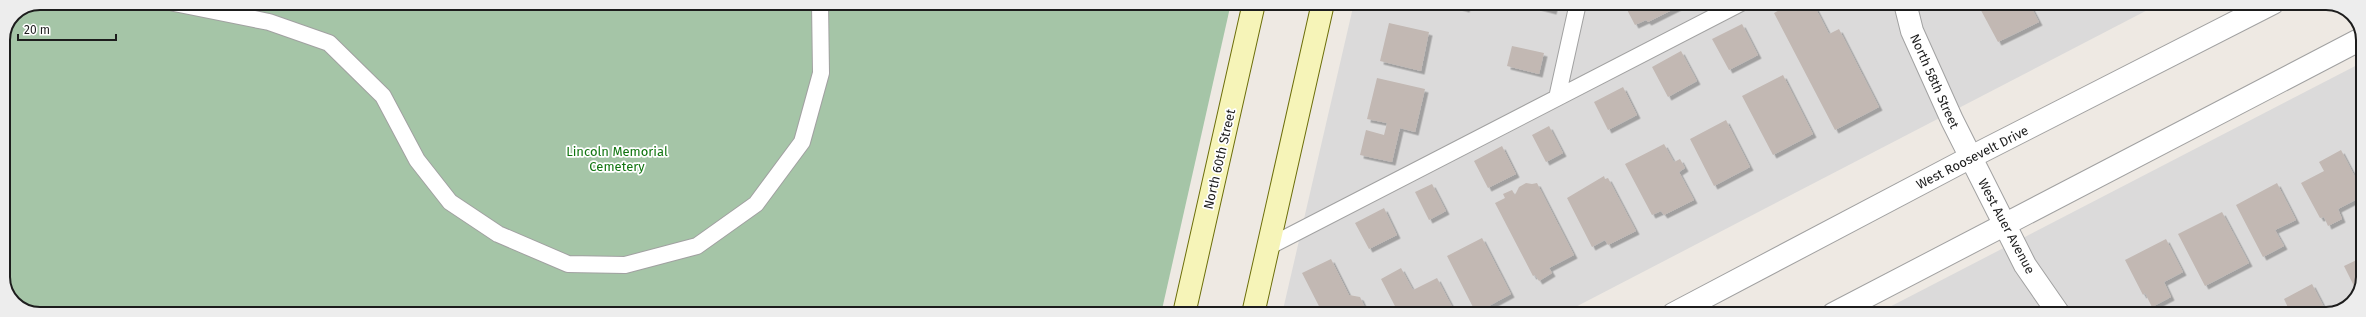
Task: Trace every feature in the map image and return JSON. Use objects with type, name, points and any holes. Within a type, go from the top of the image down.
[{"type":"main road","name":"North 60th Street","points":[[1186,307],[1252,10]]},
{"type":"main road","points":[[1255,307],[1321,10]]},
{"type":"street","name":"North 58th Street","points":[[1907,10],[1912,31],[1952,120],[1971,157]]},
{"type":"street","name":"West Roosevelt Drive","points":[[1686,307],[1971,157],[2259,10]]},
{"type":"street","points":[[1846,307],[2356,42]]},
{"type":"street","name":"West Auer Avenue","points":[[1971,157],[2025,265],[2054,307]]},
{"type":"lane","points":[[209,10],[269,22],[328,43],[383,96],[417,160],[450,202],[498,234],[568,264],[625,265],[697,246],[756,204],[802,142],[821,73],[820,10]]},
{"type":"lane","points":[[1557,98],[1576,10]]},
{"type":"lane","points":[[1268,247],[1727,10]]},
{"type":"shaded area","points":[[1352,10],[2148,10],[1575,307],[1284,307]]},
{"type":"shaded area","points":[[2356,66],[2356,281],[2349,297],[2338,305],[2326,307],[1890,307]]},
{"type":"green space","name":"Lincoln Memorial Cemetery","points":[[40,10],[1229,10],[1163,307],[36,307],[22,301],[12,289],[10,279],[10,40],[12,28],[15,23],[28,12]]},
{"type":"building","points":[[1627,10],[1672,10],[1648,22],[1646,20],[1635,25]]},
{"type":"building","points":[[1779,10],[1817,10],[1829,34],[1839,29],[1879,107],[1835,130],[1774,13]]},
{"type":"building","points":[[1981,10],[2033,10],[2039,22],[1998,42]]},
{"type":"building","points":[[1389,23],[1429,32],[1421,71],[1380,61]]},
{"type":"building","points":[[1742,24],[1758,55],[1729,70],[1712,39]]},
{"type":"building","points":[[1512,46],[1544,53],[1539,74],[1507,66]]},
{"type":"building","points":[[1681,51],[1697,81],[1668,97],[1652,67]]},
{"type":"building","points":[[1783,75],[1813,134],[1773,155],[1742,96]]},
{"type":"building","points":[[1377,78],[1425,89],[1415,132],[1400,128],[1392,162],[1360,155],[1366,130],[1384,135],[1387,123],[1367,119]]},
{"type":"building","points":[[1623,87],[1637,115],[1608,130],[1594,102]]},
{"type":"building","points":[[1726,120],[1750,167],[1714,186],[1690,139]]},
{"type":"building","points":[[1549,126],[1563,153],[1546,162],[1532,135]]},
{"type":"building","points":[[1664,144],[1674,162],[1680,159],[1685,168],[1679,172],[1694,200],[1664,215],[1661,211],[1652,215],[1625,164]]},
{"type":"building","points":[[1502,146],[1516,174],[1488,188],[1474,161]]},
{"type":"building","points":[[2341,150],[2356,179],[2356,200],[2338,209],[2342,219],[2328,226],[2324,217],[2320,218],[2301,183],[2324,171],[2319,162]]},
{"type":"building","points":[[1604,176],[1605,179],[1608,178],[1636,231],[1608,245],[1605,240],[1592,247],[1567,198]]},
{"type":"building","points":[[1526,183],[1537,183],[1574,255],[1549,268],[1552,273],[1539,281],[1535,275],[1533,276],[1495,203],[1505,198],[1503,194],[1512,190],[1515,195],[1519,187]]},
{"type":"building","points":[[2277,183],[2296,220],[2275,230],[2284,246],[2263,257],[2236,205]]},
{"type":"building","points":[[1432,184],[1446,211],[1429,220],[1415,192]]},
{"type":"building","points":[[1384,208],[1397,235],[1369,249],[1355,223]]},
{"type":"building","points":[[2222,212],[2249,263],[2205,286],[2178,234]]},
{"type":"building","points":[[1482,238],[1511,294],[1487,307],[1473,307],[1447,256]]},
{"type":"building","points":[[2166,239],[2183,272],[2164,282],[2171,297],[2152,307],[2145,293],[2143,295],[2125,260]]},
{"type":"building","points":[[1331,259],[1349,295],[1360,297],[1365,307],[1319,307],[1302,273]]},
{"type":"building","points":[[2356,260],[2356,281],[2354,286],[2344,266]]},
{"type":"building","points":[[1401,268],[1413,290],[1437,278],[1452,307],[1395,307],[1381,279]]},
{"type":"building","points":[[2312,284],[2324,307],[2288,307],[2284,299]]}]
